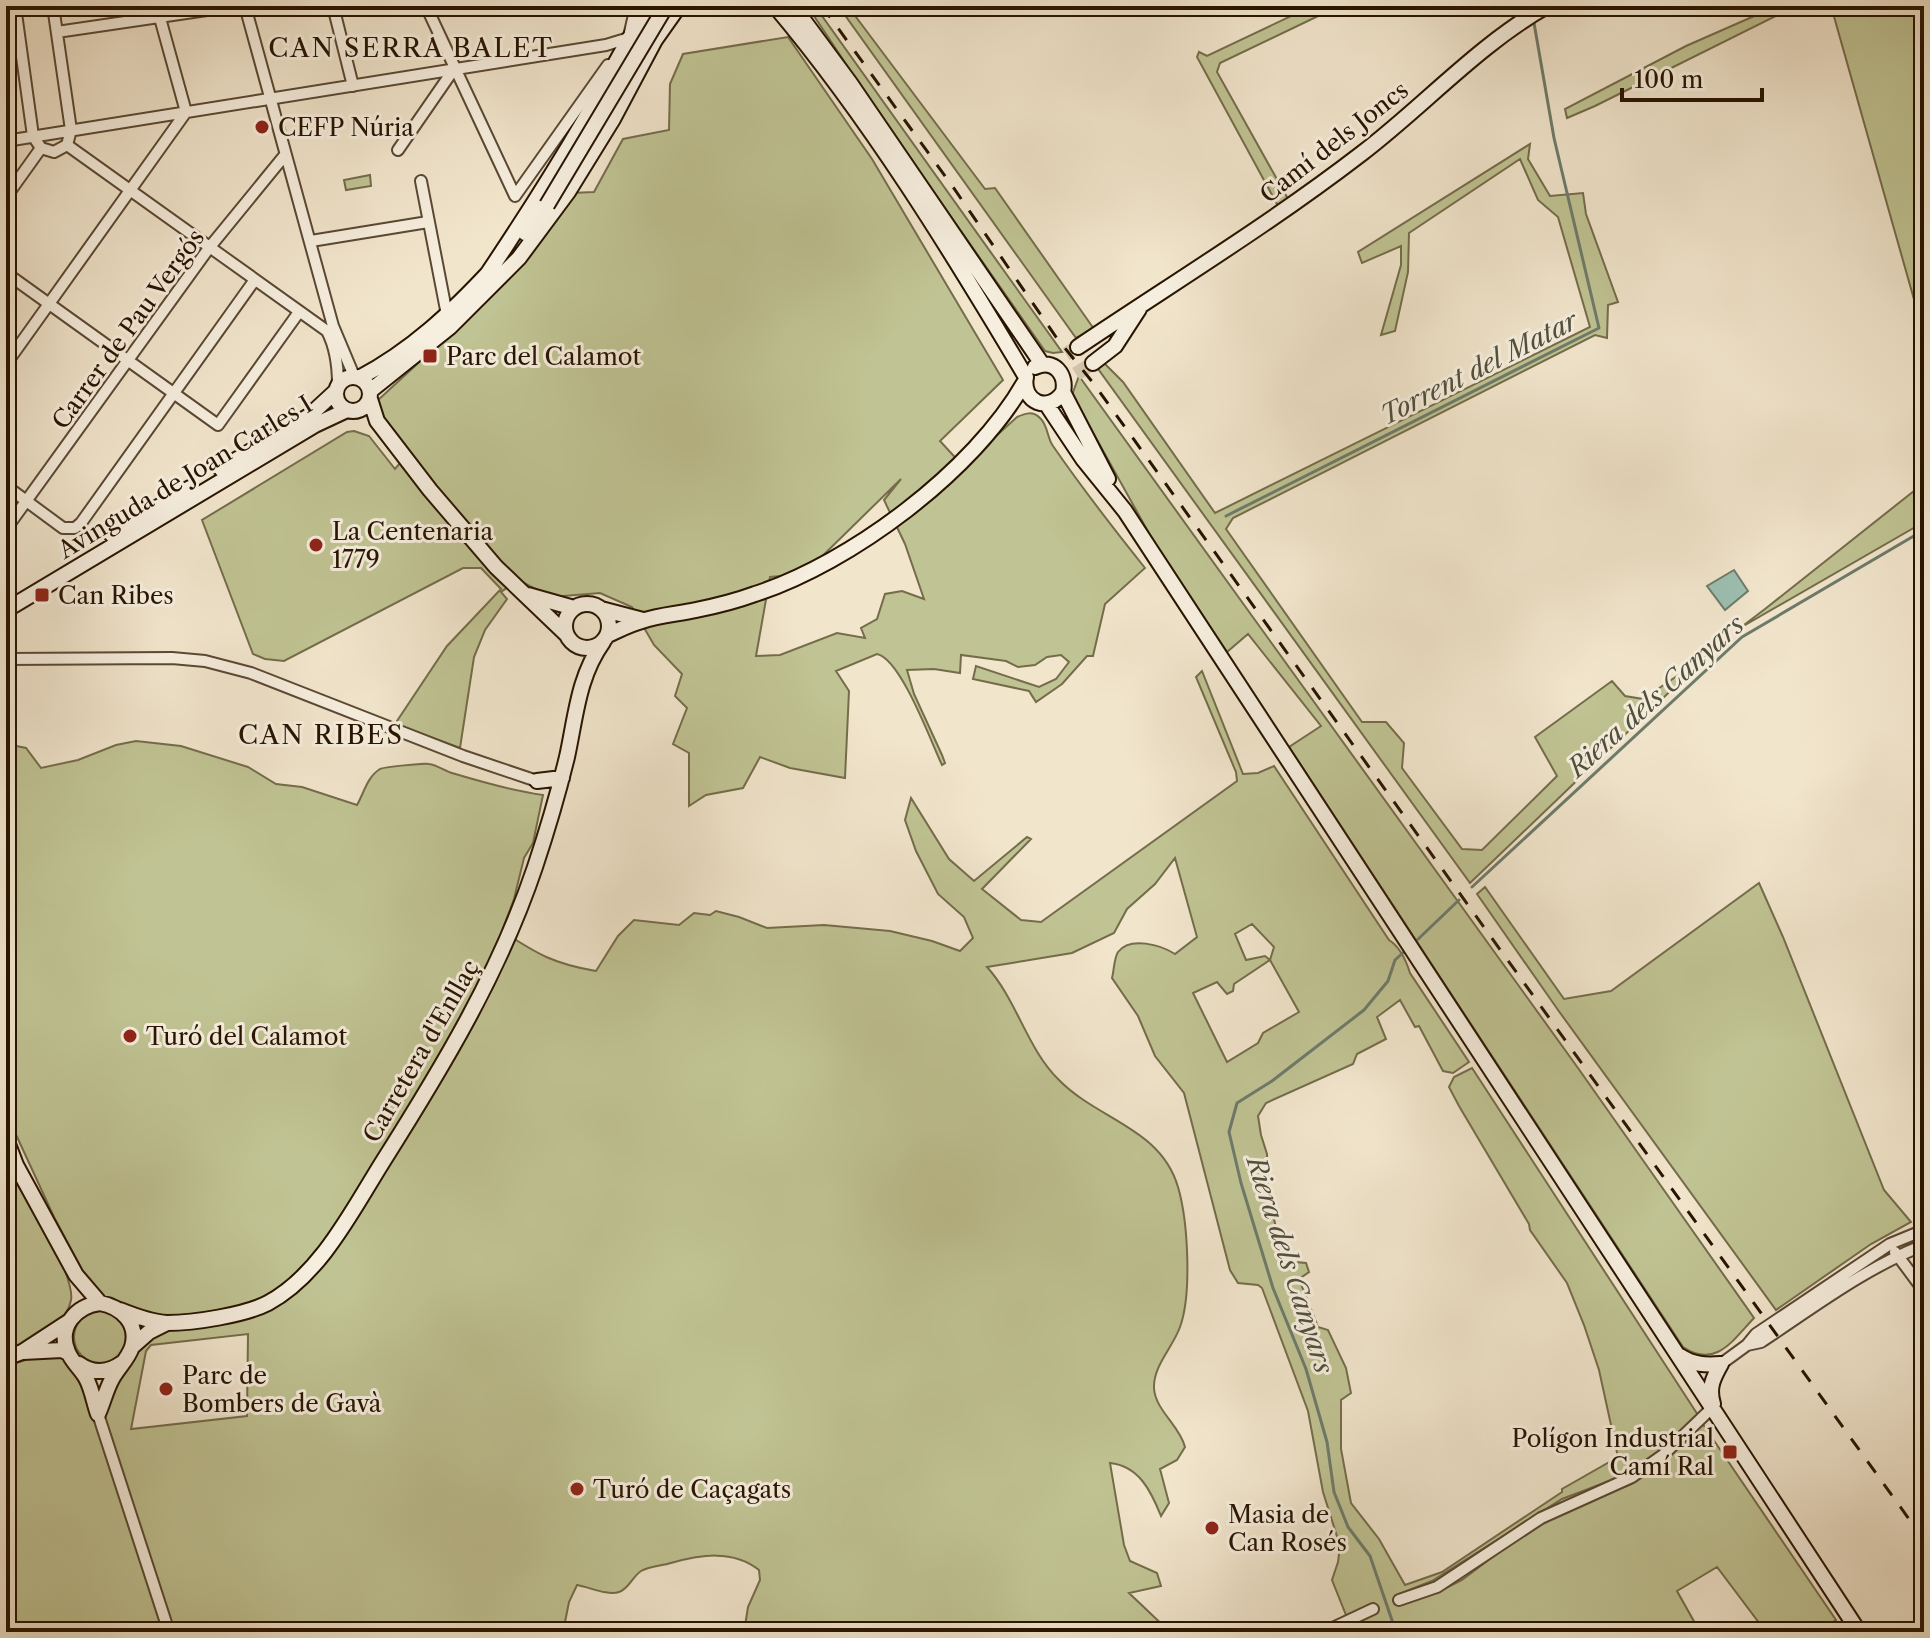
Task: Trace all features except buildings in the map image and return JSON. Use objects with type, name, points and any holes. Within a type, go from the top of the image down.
[{"type":"street","points":[[15,6],[33,136],[41,148],[54,152],[67,145],[71,130],[53,6]]},
{"type":"street","points":[[154,6],[186,112]]},
{"type":"street","points":[[57,32],[234,6]]},
{"type":"street","points":[[245,6],[311,241],[337,363],[337,400],[350,411],[377,421]]},
{"type":"street","points":[[333,6],[353,86]]},
{"type":"street","points":[[426,6],[515,196],[629,38]]},
{"type":"street","points":[[350,411],[364,407],[370,395],[450,327],[490,279],[547,205],[667,13],[679,6]]},
{"type":"street","points":[[775,6],[803,38],[889,160],[975,292],[1025,380],[1029,398],[1042,404],[1125,511],[1859,1632]]},
{"type":"street","points":[[793,6],[1047,364],[1061,373],[1068,383],[1125,511]]},
{"type":"street","name":"Camí dels Joncs","points":[[1047,364],[1142,306],[1296,203],[1363,152],[1516,24],[1547,6]]},
{"type":"street","points":[[490,279],[644,7],[664,20],[667,13]]},
{"type":"street","points":[[337,388],[344,379],[357,377],[396,357],[519,258],[568,192],[667,13]]},
{"type":"street","points":[[6,40],[19,38]]},
{"type":"street","points":[[6,141],[606,45],[629,38]]},
{"type":"street","points":[[398,150],[454,69]]},
{"type":"street","points":[[6,364],[186,112]]},
{"type":"street","points":[[67,145],[254,281],[330,329],[357,377],[365,382],[377,421],[487,557],[583,648],[591,648],[643,620],[700,610],[757,594],[847,551],[915,503],[987,434],[1013,403],[1032,368],[1047,364]]},
{"type":"street","points":[[6,197],[41,148]]},
{"type":"street","name":"Carrer de Pau Vergós","points":[[6,529],[209,248],[285,155]]},
{"type":"street","points":[[421,181],[447,315]]},
{"type":"street","points":[[311,241],[428,222]]},
{"type":"street","points":[[6,273],[218,425],[299,312]]},
{"type":"street","points":[[6,486],[63,528],[75,528],[254,281]]},
{"type":"street","name":"Camí dels Joncs","points":[[1093,363],[1115,346],[1142,306]]},
{"type":"street","points":[[1115,346],[1120,319]]},
{"type":"street","points":[[987,434],[1019,410],[1057,401],[1068,383]]},
{"type":"street","name":"Avinguda de Joan Carles I","points":[[6,600],[309,416],[337,388]]},
{"type":"street","name":"Avinguda de Joan Carles I","points":[[6,610],[315,425],[350,411]]},
{"type":"street","points":[[526,594],[574,608],[587,604],[643,620]]},
{"type":"street","points":[[569,638],[566,621],[574,608]]},
{"type":"street","points":[[601,609],[609,621],[605,638]]},
{"type":"street","name":"Carretera d'Enllaç","points":[[569,638],[578,662],[579,689]]},
{"type":"street","name":"Carretera d'Enllaç","points":[[132,1347],[149,1332],[167,1323],[245,1311],[269,1302],[299,1278],[333,1240],[452,1052],[489,981],[530,883],[557,796],[579,689],[588,665],[605,638]]},
{"type":"street","points":[[6,659],[172,658],[205,661],[251,673],[463,756],[537,781],[557,796]]},
{"type":"street","points":[[537,781],[562,778]]},
{"type":"street","points":[[6,1139],[16,1165],[76,1275],[100,1303],[120,1310],[132,1327],[132,1347],[112,1379],[98,1414]]},
{"type":"street","points":[[1714,1412],[1709,1393],[1721,1364],[1747,1345],[1756,1334],[1890,1244],[1924,1230]]},
{"type":"street","points":[[1890,1244],[1924,1291]]},
{"type":"street","points":[[1747,1345],[1761,1342],[1897,1255],[1924,1245]]},
{"type":"street","points":[[76,1275],[78,1301],[65,1343],[87,1380],[169,1632]]},
{"type":"street","points":[[6,1358],[22,1352],[81,1308],[100,1303]]},
{"type":"street","name":"Carretera d'Enllaç","points":[[120,1310],[167,1323]]},
{"type":"street","points":[[22,1352],[62,1350],[94,1371],[104,1371],[123,1362]]},
{"type":"street","points":[[1678,1354],[1690,1362],[1721,1364]]},
{"type":"street","points":[[1399,1600],[1437,1587],[1541,1518],[1632,1477],[1714,1412]]},
{"type":"street","points":[[1324,1632],[1373,1609]]},
{"type":"green space","points":[[848,6],[857,6],[850,9],[985,189],[995,188],[1094,329],[1076,338],[842,11],[849,9]]},
{"type":"green space","points":[[1312,6],[1339,6],[1220,63],[1217,72],[1288,199],[1278,206],[1197,57],[1199,52],[1207,56]]},
{"type":"green space","points":[[1777,6],[1796,6],[1567,118],[1565,109],[1686,46]]},
{"type":"green space","points":[[1831,6],[1924,6],[1924,334],[1917,310]]},
{"type":"green space","points":[[814,16],[822,16],[1062,352],[1045,351]]},
{"type":"green space","points":[[788,37],[872,159],[1003,380],[940,441],[963,466],[1017,417],[1035,414],[1045,424],[1051,443],[1064,462],[1145,568],[1105,604],[1093,656],[1087,656],[1062,684],[1036,702],[1029,691],[973,679],[976,666],[1039,687],[1056,679],[1069,662],[1061,655],[1047,657],[1035,665],[1018,667],[1006,661],[961,655],[960,673],[934,669],[907,670],[914,694],[945,763],[942,765],[905,685],[896,670],[877,654],[836,671],[849,691],[845,778],[790,768],[760,757],[743,788],[706,795],[689,806],[689,753],[673,744],[687,708],[675,696],[682,674],[654,645],[632,607],[600,593],[551,597],[518,580],[467,529],[384,422],[377,401],[492,295],[571,193],[594,192],[623,139],[669,130],[670,84],[683,54]],"holes":[[[901,479],[884,500],[905,544],[924,599],[902,591],[885,594],[877,619],[861,628],[865,638],[837,633],[780,655],[756,656],[770,577],[804,574]]]},
{"type":"green space","points":[[1530,144],[1528,159],[1550,196],[1583,193],[1586,214],[1618,302],[1608,305],[1607,338],[1595,335],[1233,518],[1226,529],[1362,722],[1386,722],[1404,743],[1402,768],[1462,849],[1482,850],[1557,776],[1535,737],[1612,681],[1625,696],[1643,699],[1708,655],[1470,883],[1096,366],[1103,362],[1123,382],[1215,513],[1590,327],[1558,217],[1538,200],[1520,159],[1409,233],[1408,272],[1395,331],[1381,335],[1401,265],[1401,246],[1362,263],[1358,252]]},
{"type":"green space","points":[[370,175],[371,186],[346,190],[344,180]]},
{"type":"green space","points":[[1079,376],[1578,1068],[1754,1318],[1723,1349],[1705,1355],[1683,1347],[1289,747],[1321,726],[1248,634],[1227,652],[1160,553],[1072,395]]},
{"type":"green space","name":"La Centenaria 1779","points":[[347,432],[369,436],[395,469],[400,463],[508,587],[501,592],[507,599],[485,630],[474,657],[460,748],[395,724],[447,646],[501,589],[481,568],[463,568],[284,661],[265,659],[253,654],[202,520]]},
{"type":"green space","points":[[1924,483],[1924,522],[1740,628],[1765,609]]},
{"type":"green space","points":[[1202,671],[1243,774],[1258,773],[1274,766],[1389,940],[1399,950],[1410,973],[1469,1062],[1453,1073],[1443,1071],[1419,1026],[1415,1027],[1400,1000],[1377,1017],[1386,1039],[1357,1054],[1353,1064],[1266,1103],[1258,1116],[1267,1154],[1268,1194],[1284,1261],[1306,1263],[1309,1272],[1299,1279],[1318,1327],[1328,1330],[1346,1368],[1351,1393],[1341,1400],[1341,1449],[1351,1503],[1379,1539],[1405,1585],[1442,1572],[1562,1492],[1562,1489],[1618,1457],[1599,1370],[1567,1283],[1530,1230],[1459,1106],[1449,1087],[1454,1077],[1472,1068],[1698,1415],[1655,1457],[1625,1475],[1562,1499],[1432,1581],[1396,1595],[1398,1604],[1462,1580],[1514,1541],[1563,1512],[1631,1484],[1653,1469],[1702,1423],[1836,1620],[1818,1632],[1766,1632],[1717,1567],[1677,1591],[1700,1632],[1373,1632],[1362,1622],[1346,1615],[1332,1580],[1340,1546],[1323,1492],[1308,1411],[1262,1288],[1238,1283],[1230,1270],[1184,1093],[1155,1056],[1138,1016],[1112,978],[1118,952],[1123,947],[1146,944],[1175,954],[1197,937],[1175,858],[1155,884],[1127,909],[1114,933],[1072,953],[987,967],[1048,1068],[1075,1094],[1127,1126],[1158,1151],[1170,1167],[1178,1187],[1186,1238],[1184,1313],[1177,1334],[1160,1364],[1154,1388],[1159,1404],[1185,1447],[1177,1460],[1160,1469],[1169,1503],[1161,1516],[1143,1481],[1129,1469],[1110,1463],[1124,1545],[1130,1561],[1157,1573],[1161,1586],[1129,1593],[1170,1632],[744,1632],[748,1607],[760,1580],[759,1570],[738,1559],[716,1556],[644,1569],[625,1588],[615,1593],[577,1585],[569,1602],[563,1632],[6,1632],[6,1366],[32,1358],[64,1355],[97,1421],[120,1380],[137,1315],[104,1299],[89,1283],[54,1217],[6,1113],[6,744],[26,748],[41,768],[78,760],[116,745],[136,741],[181,746],[248,767],[276,784],[302,787],[357,805],[369,781],[380,769],[420,764],[543,795],[533,843],[524,858],[502,931],[546,957],[581,968],[596,971],[618,936],[634,920],[679,925],[694,913],[710,915],[716,911],[767,928],[824,925],[890,931],[960,951],[973,938],[964,917],[938,894],[916,851],[905,820],[911,798],[949,859],[974,881],[1027,837],[1031,839],[982,889],[1021,920],[1041,922],[1237,781],[1196,677]],"holes":[[[1252,924],[1274,947],[1270,960],[1265,956],[1246,960],[1235,934]],[[1270,960],[1299,1012],[1263,1033],[1258,1043],[1227,1062],[1193,993],[1217,982],[1227,994],[1233,991],[1234,984]],[[248,1334],[247,1416],[131,1429],[146,1351],[151,1345]]]},
{"type":"green space","points":[[1759,883],[1884,1190],[1911,1222],[1871,1244],[1776,1310],[1477,894],[1485,887],[1564,999],[1611,991]]},
{"type":"green space","points":[[6,1146],[56,1248],[65,1270],[71,1300],[62,1319],[54,1327],[6,1353]]},
{"type":"green space","points":[[100,1311],[118,1319],[126,1337],[118,1355],[100,1363],[82,1355],[74,1337],[82,1319]]},
{"type":"shaded area","points":[[1734,570],[1748,591],[1725,610],[1707,586]]},
{"type":"waterway","name":"Torrent del Matar","points":[[1226,516],[1599,328],[1554,138],[1534,23]]},
{"type":"waterway","name":"Riera dels Canyars","points":[[1472,887],[1742,637],[1924,530]]},
{"type":"waterway","name":"Riera dels Canyars","points":[[1414,943],[1459,900]]},
{"type":"waterway","name":"Riera dels Canyars","points":[[1396,1632],[1370,1556],[1348,1527],[1334,1492],[1327,1442],[1306,1369],[1273,1288],[1229,1132],[1237,1103],[1272,1081],[1364,1010],[1388,981],[1395,960],[1406,950]]},
{"type":"tunnel","points":[[1066,354],[1078,347]]},
{"type":"tunnel","points":[[1076,374],[1093,363]]},
{"type":"railway","points":[[822,6],[953,187],[1056,337],[1094,384],[1924,1540]]},
{"type":"place","name":"CEFP Núria","points":[[262,127]]},
{"type":"place","name":"Parc del Calamot","points":[[430,356]]},
{"type":"place","name":"La Centenaria 1779","points":[[316,545]]},
{"type":"place","name":"Can Ribes","points":[[42,595]]},
{"type":"place","name":"Turó del Calamot","points":[[130,1036]]},
{"type":"place","name":"Parc de Bombers de Gavà","points":[[166,1389]]},
{"type":"place","name":"Polígon Industrial Camí Ral","points":[[1730,1452]]},
{"type":"place","name":"Turó de Caçagats","points":[[577,1489]]},
{"type":"place","name":"Masia de Can Rosés","points":[[1212,1528]]},
{"type":"district","name":"CAN SERRA BALET","points":[[411,48]]},
{"type":"district","name":"CAN RIBES","points":[[321,735]]}]
